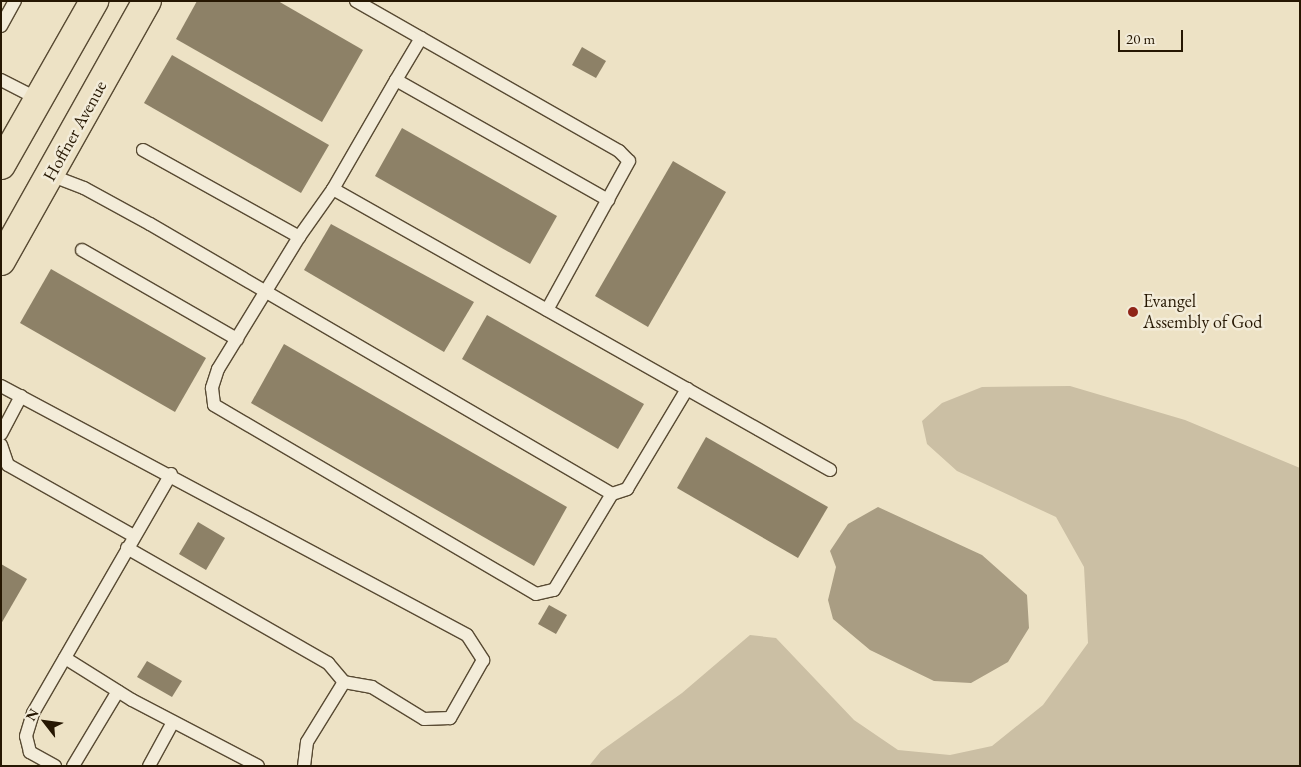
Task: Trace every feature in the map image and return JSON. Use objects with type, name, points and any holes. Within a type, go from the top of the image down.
[{"type":"main road","points":[[1,165],[94,1]]},
{"type":"main road","name":"Hoffner Avenue","points":[[1,261],[147,1]]},
{"type":"lane","points":[[1,26],[15,1]]},
{"type":"lane","points":[[356,1],[619,151],[629,161],[548,310]]},
{"type":"lane","points":[[421,38],[332,189],[299,237],[236,339],[212,388],[214,405],[536,594],[554,590],[612,494],[626,489],[687,389]]},
{"type":"lane","points":[[1,80],[38,99]]},
{"type":"lane","points":[[396,80],[608,200]]},
{"type":"lane","points":[[144,150],[299,237]]},
{"type":"lane","points":[[50,175],[84,188],[612,494]]},
{"type":"lane","points":[[332,189],[830,470]]},
{"type":"lane","points":[[82,250],[236,339]]},
{"type":"lane","points":[[1,386],[170,474],[468,635],[483,660],[450,718],[424,719],[372,687],[344,682],[328,663],[127,548]]},
{"type":"lane","points":[[1,434],[22,396]]},
{"type":"lane","points":[[1,445],[8,465],[134,536]]},
{"type":"lane","points":[[55,766],[30,752],[26,736],[33,713],[170,474]]},
{"type":"lane","points":[[64,658],[173,722],[258,766]]},
{"type":"lane","points":[[304,766],[307,742],[344,682]]},
{"type":"lane","points":[[73,766],[118,691]]},
{"type":"lane","points":[[149,766],[173,722]]},
{"type":"shaded area","points":[[1070,386],[1185,420],[1300,468],[1300,766],[589,766],[601,751],[682,693],[750,635],[776,638],[854,720],[898,750],[950,755],[992,746],[1043,705],[1088,643],[1084,567],[1056,517],[957,471],[927,444],[922,421],[942,403],[982,387]]},
{"type":"shaded area","points":[[878,507],[982,555],[1027,595],[1029,628],[1008,662],[971,683],[934,681],[870,650],[833,619],[828,600],[836,567],[830,551],[848,524]]},
{"type":"building","points":[[197,1],[278,1],[363,50],[322,122],[176,39]]},
{"type":"building","points":[[582,47],[606,61],[596,78],[572,65]]},
{"type":"building","points":[[172,55],[329,145],[301,193],[144,103]]},
{"type":"building","points":[[402,128],[557,216],[530,264],[375,176]]},
{"type":"building","points":[[673,161],[726,192],[648,327],[595,296]]},
{"type":"building","points":[[331,224],[474,302],[444,352],[304,270]]},
{"type":"building","points":[[51,269],[206,358],[175,412],[20,323]]},
{"type":"building","points":[[487,315],[644,404],[618,449],[462,359]]},
{"type":"building","points":[[284,344],[567,507],[534,566],[251,403]]},
{"type":"building","points":[[706,437],[828,507],[798,558],[677,488]]},
{"type":"building","points":[[198,522],[225,538],[206,570],[179,554]]},
{"type":"building","points":[[1,564],[27,579],[1,624]]},
{"type":"building","points":[[549,605],[567,615],[556,634],[538,624]]},
{"type":"building","points":[[147,661],[182,681],[172,697],[137,677]]},
{"type":"place","name":"Evangel Assembly of God","points":[[1133,312]]}]
